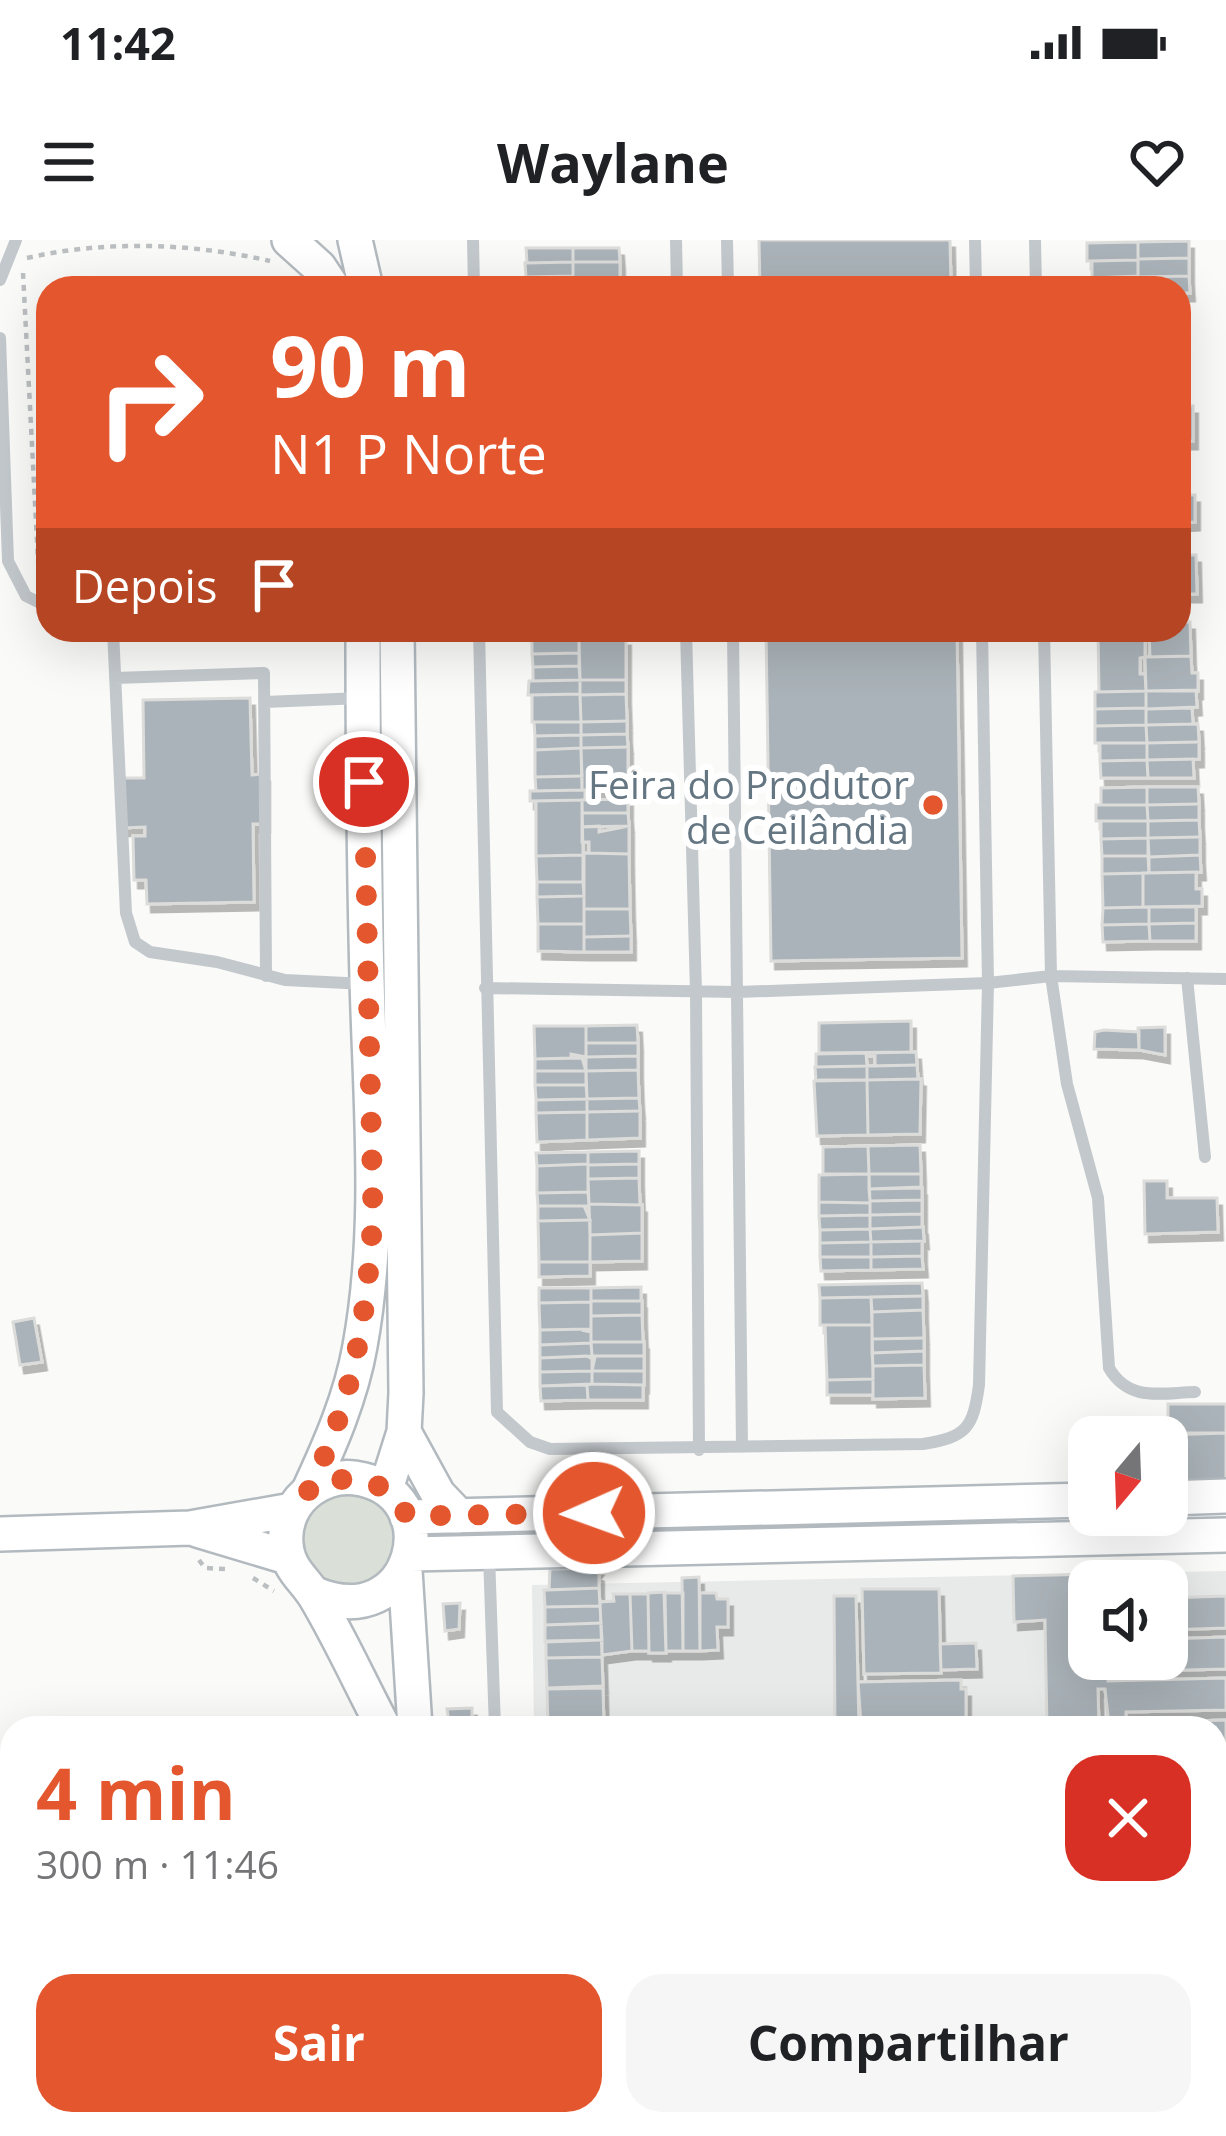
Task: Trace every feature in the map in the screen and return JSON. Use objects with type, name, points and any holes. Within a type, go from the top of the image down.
[{"type":"main road","points":[[356,240],[364,276]]},
{"type":"main road","points":[[279,250],[319,268],[325,276]]},
{"type":"main road","points":[[363,642],[373,1214],[368,1285],[360,1348],[346,1402],[285,1533],[297,1593],[376,1716]]},
{"type":"main road","points":[[386,1489],[404,1432],[397,642]]},
{"type":"main road","points":[[404,1432],[438,1493],[459,1516]]},
{"type":"main road","points":[[0,1534],[190,1528],[300,1501],[326,1481],[368,1480],[386,1489],[407,1516],[414,1716]]},
{"type":"main road","points":[[1188,1497],[1226,1496]]},
{"type":"main road","points":[[407,1516],[1068,1501]]},
{"type":"main road","points":[[190,1528],[287,1557]]},
{"type":"main road","points":[[297,1593],[354,1604],[392,1587],[408,1562],[489,1550],[1226,1535]]},
{"type":"lane","points":[[0,280],[16,240]]},
{"type":"lane","points":[[473,240],[473,276]]},
{"type":"lane","points":[[676,240],[677,276]]},
{"type":"lane","points":[[727,240],[728,276]]},
{"type":"lane","points":[[975,240],[976,276]]},
{"type":"lane","points":[[1036,240],[1036,276]]},
{"type":"lane","points":[[0,338],[4,562],[26,596],[36,601]]},
{"type":"lane","points":[[114,642],[126,913],[135,942],[150,952],[218,962],[266,976],[367,984]]},
{"type":"lane","points":[[479,642],[497,1412],[530,1442],[550,1449],[700,1450],[923,1444],[952,1439],[974,1420],[980,1385],[988,983],[982,642]]},
{"type":"lane","points":[[686,642],[696,992],[700,1450]]},
{"type":"lane","points":[[733,642],[742,1447]]},
{"type":"lane","points":[[1044,642],[1051,976],[1067,1084],[1098,1198],[1109,1368],[1119,1385],[1146,1394],[1195,1392]]},
{"type":"lane","points":[[116,678],[264,673],[266,976]]},
{"type":"lane","points":[[265,702],[363,698]]},
{"type":"lane","points":[[485,988],[738,992],[988,983],[1051,976],[1226,979]]},
{"type":"lane","points":[[1187,978],[1205,1157]]},
{"type":"lane","points":[[489,1550],[494,1716]]},
{"type":"path","points":[[36,519],[20,260],[56,250],[142,244],[279,250]]},
{"type":"path","points":[[190,1528],[192,1552],[205,1568],[240,1570],[297,1593]]},
{"type":"shaded area","points":[[353,1492],[390,1517],[395,1539],[392,1551],[378,1581],[329,1588],[297,1548],[299,1536],[313,1509]]},
{"type":"shaded area","points":[[1226,1571],[1226,1716],[534,1716],[532,1585],[1068,1574],[1068,1680],[1188,1680],[1188,1572]]},
{"type":"building","points":[[759,240],[950,240],[951,276],[760,276]]},
{"type":"building","points":[[1189,241],[1189,258],[1138,259],[1138,242]]},
{"type":"building","points":[[1138,242],[1138,260],[1087,261],[1087,243]]},
{"type":"building","points":[[526,248],[573,248],[573,262],[527,263]]},
{"type":"building","points":[[573,248],[619,248],[620,262],[573,262]]},
{"type":"building","points":[[1189,258],[1189,276],[1138,276],[1138,259]]},
{"type":"building","points":[[1138,260],[1138,276],[1092,276],[1092,261]]},
{"type":"building","points":[[573,262],[573,276],[526,276],[525,263]]},
{"type":"building","points":[[573,262],[620,262],[620,276],[573,276]]},
{"type":"building","points":[[1191,495],[1195,495],[1195,522],[1191,522]]},
{"type":"building","points":[[1191,555],[1196,555],[1197,594],[1191,594]]},
{"type":"building","points":[[532,642],[579,642],[579,653],[532,654]]},
{"type":"building","points":[[579,642],[626,642],[626,680],[580,680]]},
{"type":"building","points":[[766,642],[957,642],[962,958],[771,961]]},
{"type":"building","points":[[1098,642],[1145,642],[1140,674],[1145,674],[1146,691],[1099,692]]},
{"type":"building","points":[[1149,642],[1191,642],[1191,656],[1150,657]]},
{"type":"building","points":[[579,653],[579,666],[533,667],[532,654]]},
{"type":"building","points":[[1191,656],[1198,691],[1146,691],[1145,657]]},
{"type":"building","points":[[579,666],[580,680],[533,681],[533,667]]},
{"type":"building","points":[[580,680],[626,680],[626,694],[580,695]]},
{"type":"building","points":[[580,680],[580,694],[528,695],[529,681]]},
{"type":"building","points":[[1196,690],[1197,707],[1146,709],[1146,691]]},
{"type":"building","points":[[1146,691],[1146,708],[1095,709],[1095,692]]},
{"type":"building","points":[[580,694],[581,722],[532,722],[532,695]]},
{"type":"building","points":[[626,694],[627,721],[581,722],[580,695]]},
{"type":"building","points":[[250,698],[252,775],[265,774],[265,824],[253,824],[254,902],[147,904],[146,880],[134,880],[133,836],[145,836],[145,827],[121,828],[121,778],[144,778],[143,700]]},
{"type":"building","points":[[1146,708],[1146,725],[1095,726],[1095,709]]},
{"type":"building","points":[[1192,708],[1193,724],[1146,725],[1146,709]]},
{"type":"building","points":[[627,721],[627,734],[581,735],[581,722]]},
{"type":"building","points":[[534,722],[581,722],[581,735],[535,736]]},
{"type":"building","points":[[1198,724],[1199,742],[1147,743],[1146,725]]},
{"type":"building","points":[[1146,725],[1147,743],[1095,743],[1095,726]]},
{"type":"building","points":[[627,734],[628,747],[581,748],[581,735]]},
{"type":"building","points":[[581,735],[581,748],[535,750],[535,736]]},
{"type":"building","points":[[1199,742],[1199,759],[1147,760],[1147,743]]},
{"type":"building","points":[[1100,743],[1147,743],[1147,760],[1100,761]]},
{"type":"building","points":[[628,747],[628,789],[582,790],[581,748]]},
{"type":"building","points":[[581,748],[582,776],[535,777],[535,750]]},
{"type":"building","points":[[1193,759],[1194,778],[1148,778],[1147,760]]},
{"type":"building","points":[[1147,760],[1148,778],[1101,778],[1100,761]]},
{"type":"building","points":[[582,776],[582,790],[536,791],[535,777]]},
{"type":"building","points":[[1147,787],[1147,805],[1101,805],[1101,788]]},
{"type":"building","points":[[1147,787],[1198,787],[1199,804],[1147,805]]},
{"type":"building","points":[[585,790],[585,800],[530,801],[530,791]]},
{"type":"building","points":[[628,799],[628,813],[582,813],[582,800]]},
{"type":"building","points":[[582,800],[583,855],[536,856],[536,801]]},
{"type":"building","points":[[1199,804],[1199,820],[1148,821],[1147,805]]},
{"type":"building","points":[[1096,805],[1147,805],[1148,821],[1096,821]]},
{"type":"building","points":[[582,813],[628,813],[629,826],[582,827]]},
{"type":"building","points":[[1199,820],[1200,837],[1148,838],[1148,821]]},
{"type":"building","points":[[1101,821],[1148,821],[1148,838],[1101,839]]},
{"type":"building","points":[[599,826],[599,832],[629,826],[629,854],[589,853],[589,842],[582,842],[582,827]]},
{"type":"building","points":[[1200,837],[1200,855],[1149,857],[1148,838]]},
{"type":"building","points":[[1148,838],[1148,856],[1102,856],[1101,839]]},
{"type":"building","points":[[584,853],[629,854],[630,909],[584,909]]},
{"type":"building","points":[[583,855],[583,882],[537,882],[536,856]]},
{"type":"building","points":[[1200,855],[1201,872],[1149,873],[1149,857]]},
{"type":"building","points":[[1102,856],[1148,856],[1149,873],[1102,874]]},
{"type":"building","points":[[1196,872],[1202,906],[1143,907],[1143,873]]},
{"type":"building","points":[[1143,873],[1143,907],[1103,908],[1102,874]]},
{"type":"building","points":[[537,882],[583,882],[584,896],[537,897]]},
{"type":"building","points":[[584,896],[584,924],[538,924],[537,897]]},
{"type":"building","points":[[1149,907],[1196,907],[1196,923],[1149,924]]},
{"type":"building","points":[[1149,907],[1149,924],[1102,925],[1103,908]]},
{"type":"building","points":[[584,909],[630,909],[631,936],[584,937]]},
{"type":"building","points":[[1196,923],[1196,941],[1150,941],[1149,924]]},
{"type":"building","points":[[538,924],[584,924],[584,952],[538,951]]},
{"type":"building","points":[[1149,924],[1150,941],[1103,942],[1102,925]]},
{"type":"building","points":[[631,936],[631,952],[584,952],[584,937]]},
{"type":"building","points":[[911,1021],[911,1052],[819,1053],[819,1023]]},
{"type":"building","points":[[637,1025],[638,1043],[586,1043],[586,1026]]},
{"type":"building","points":[[534,1026],[586,1026],[586,1057],[535,1059]]},
{"type":"building","points":[[1165,1027],[1165,1055],[1139,1050],[1138,1028]]},
{"type":"building","points":[[1095,1032],[1139,1032],[1139,1050],[1094,1049]]},
{"type":"building","points":[[586,1043],[638,1043],[638,1056],[586,1057]]},
{"type":"building","points":[[916,1052],[917,1065],[875,1066],[875,1056],[866,1053]]},
{"type":"building","points":[[866,1053],[867,1066],[816,1067],[816,1054]]},
{"type":"building","points":[[638,1056],[638,1070],[586,1071],[586,1057]]},
{"type":"building","points":[[582,1058],[586,1071],[535,1071],[535,1059]]},
{"type":"building","points":[[917,1065],[918,1079],[867,1080],[867,1066]]},
{"type":"building","points":[[867,1066],[867,1080],[816,1081],[815,1067]]},
{"type":"building","points":[[638,1070],[639,1098],[587,1099],[586,1071]]},
{"type":"building","points":[[535,1071],[586,1071],[586,1085],[535,1085]]},
{"type":"building","points":[[921,1079],[920,1134],[868,1135],[867,1080]]},
{"type":"building","points":[[867,1080],[868,1135],[817,1136],[814,1081]]},
{"type":"building","points":[[535,1085],[586,1085],[587,1099],[536,1100]]},
{"type":"building","points":[[639,1098],[640,1111],[587,1112],[587,1099]]},
{"type":"building","points":[[587,1099],[587,1112],[536,1113],[536,1100]]},
{"type":"building","points":[[640,1111],[640,1138],[587,1140],[587,1112]]},
{"type":"building","points":[[587,1112],[587,1140],[537,1142],[536,1113]]},
{"type":"building","points":[[920,1145],[921,1174],[869,1174],[868,1146]]},
{"type":"building","points":[[868,1146],[869,1174],[823,1174],[823,1147]]},
{"type":"building","points":[[639,1151],[639,1164],[588,1165],[588,1152]]},
{"type":"building","points":[[588,1152],[588,1164],[537,1166],[536,1153]]},
{"type":"building","points":[[588,1164],[588,1192],[537,1193],[537,1166]]},
{"type":"building","points":[[639,1164],[639,1178],[588,1179],[588,1165]]},
{"type":"building","points":[[869,1174],[921,1174],[921,1187],[869,1189]]},
{"type":"building","points":[[869,1174],[870,1203],[819,1202],[819,1175]]},
{"type":"building","points":[[639,1178],[640,1205],[589,1204],[588,1179]]},
{"type":"building","points":[[1144,1181],[1167,1181],[1167,1198],[1217,1198],[1218,1232],[1145,1234]]},
{"type":"building","points":[[922,1188],[922,1200],[870,1201],[869,1189]]},
{"type":"building","points":[[588,1192],[589,1206],[538,1206],[537,1193]]},
{"type":"building","points":[[922,1200],[922,1214],[870,1215],[870,1201]]},
{"type":"building","points":[[819,1202],[870,1203],[870,1215],[819,1216]]},
{"type":"building","points":[[589,1204],[642,1205],[642,1233],[590,1235]]},
{"type":"building","points":[[538,1206],[584,1206],[590,1220],[538,1221]]},
{"type":"building","points":[[922,1214],[922,1227],[870,1229],[870,1215]]},
{"type":"building","points":[[870,1215],[870,1229],[820,1230],[819,1216]]},
{"type":"building","points":[[590,1220],[590,1262],[539,1262],[538,1221]]},
{"type":"building","points":[[923,1227],[924,1241],[871,1242],[870,1229]]},
{"type":"building","points":[[870,1229],[871,1242],[820,1243],[820,1230]]},
{"type":"building","points":[[642,1233],[642,1261],[590,1262],[590,1235]]},
{"type":"building","points":[[922,1241],[922,1256],[871,1257],[871,1242]]},
{"type":"building","points":[[871,1242],[871,1257],[820,1257],[820,1243]]},
{"type":"building","points":[[922,1256],[923,1269],[871,1270],[871,1257]]},
{"type":"building","points":[[820,1257],[871,1257],[871,1270],[821,1271]]},
{"type":"building","points":[[539,1262],[590,1262],[590,1276],[539,1277]]},
{"type":"building","points":[[922,1283],[923,1296],[820,1298],[819,1285]]},
{"type":"building","points":[[641,1287],[641,1301],[591,1301],[591,1288]]},
{"type":"building","points":[[539,1288],[591,1288],[591,1302],[539,1303]]},
{"type":"building","points":[[923,1296],[923,1310],[872,1312],[871,1297]]},
{"type":"building","points":[[871,1297],[872,1325],[820,1325],[820,1298]]},
{"type":"building","points":[[591,1301],[642,1301],[642,1315],[591,1316]]},
{"type":"building","points":[[591,1302],[591,1329],[540,1330],[539,1303]]},
{"type":"building","points":[[923,1310],[924,1338],[872,1339],[872,1312]]},
{"type":"building","points":[[642,1315],[643,1342],[591,1342],[591,1316]]},
{"type":"building","points":[[34,1318],[42,1362],[20,1365],[13,1322]]},
{"type":"building","points":[[825,1325],[872,1325],[873,1379],[827,1380]]},
{"type":"building","points":[[591,1329],[586,1331],[591,1332],[591,1343],[540,1345],[540,1330]]},
{"type":"building","points":[[924,1338],[924,1351],[872,1353],[872,1339]]},
{"type":"building","points":[[591,1342],[644,1342],[644,1356],[592,1356]]},
{"type":"building","points":[[591,1343],[592,1356],[540,1358],[540,1345]]},
{"type":"building","points":[[924,1351],[924,1365],[873,1366],[872,1353]]},
{"type":"building","points":[[592,1356],[644,1356],[644,1371],[592,1371]]},
{"type":"building","points":[[540,1358],[592,1359],[592,1371],[540,1372]]},
{"type":"building","points":[[924,1365],[925,1398],[873,1399],[873,1366]]},
{"type":"building","points":[[592,1371],[592,1384],[540,1386],[540,1372]]},
{"type":"building","points":[[592,1371],[644,1371],[644,1385],[592,1384]]},
{"type":"building","points":[[873,1379],[873,1395],[827,1395],[827,1380]]},
{"type":"building","points":[[587,1385],[643,1385],[643,1400],[588,1400]]},
{"type":"building","points":[[587,1385],[588,1400],[541,1401],[540,1386]]},
{"type":"building","points":[[1168,1404],[1226,1404],[1226,1433],[1188,1434],[1188,1416],[1168,1416]]},
{"type":"building","points":[[1188,1433],[1226,1433],[1226,1483],[1188,1483]]},
{"type":"building","points":[[598,1568],[599,1588],[549,1590],[550,1569]]},
{"type":"building","points":[[1068,1575],[1068,1680],[1226,1678],[1226,1710],[1108,1716],[1105,1689],[1098,1689],[1099,1716],[1047,1716],[1045,1620],[1014,1622],[1013,1576]]},
{"type":"building","points":[[699,1577],[700,1651],[683,1651],[682,1578]]},
{"type":"building","points":[[599,1588],[600,1606],[545,1607],[544,1590]]},
{"type":"building","points":[[862,1589],[939,1589],[941,1673],[864,1674]]},
{"type":"building","points":[[664,1592],[666,1653],[649,1653],[648,1593]]},
{"type":"building","points":[[665,1593],[683,1593],[683,1651],[666,1651]]},
{"type":"building","points":[[700,1593],[728,1599],[728,1627],[717,1627],[718,1650],[700,1651]]},
{"type":"building","points":[[613,1594],[630,1594],[632,1651],[602,1655],[600,1602],[614,1601]]},
{"type":"building","points":[[630,1594],[648,1594],[649,1651],[632,1651]]},
{"type":"building","points":[[834,1596],[856,1596],[859,1716],[835,1716]]},
{"type":"building","points":[[1226,1596],[1226,1628],[1188,1629],[1188,1597]]},
{"type":"building","points":[[460,1603],[459,1629],[445,1631],[443,1604]]},
{"type":"building","points":[[600,1606],[601,1623],[545,1625],[545,1607]]},
{"type":"building","points":[[601,1623],[602,1640],[545,1641],[545,1625]]},
{"type":"building","points":[[1226,1637],[1226,1669],[1188,1670],[1188,1638]]},
{"type":"building","points":[[602,1640],[602,1657],[546,1658],[546,1642]]},
{"type":"building","points":[[976,1643],[977,1669],[941,1670],[940,1644]]},
{"type":"building","points":[[602,1657],[603,1686],[547,1688],[546,1658]]},
{"type":"building","points":[[961,1680],[961,1689],[966,1689],[966,1716],[860,1716],[858,1682]]},
{"type":"building","points":[[603,1688],[604,1716],[548,1716],[547,1689]]},
{"type":"building","points":[[472,1708],[472,1716],[448,1716],[447,1709]]},
{"type":"place","name":"Feira do Produtor de Ceilândia","points":[[933,805]]},
{"type":"route","points":[[364,782],[373,1214],[368,1285],[360,1348],[346,1402],[308,1492],[326,1481],[346,1477],[386,1489],[407,1516],[594,1513]]}]
